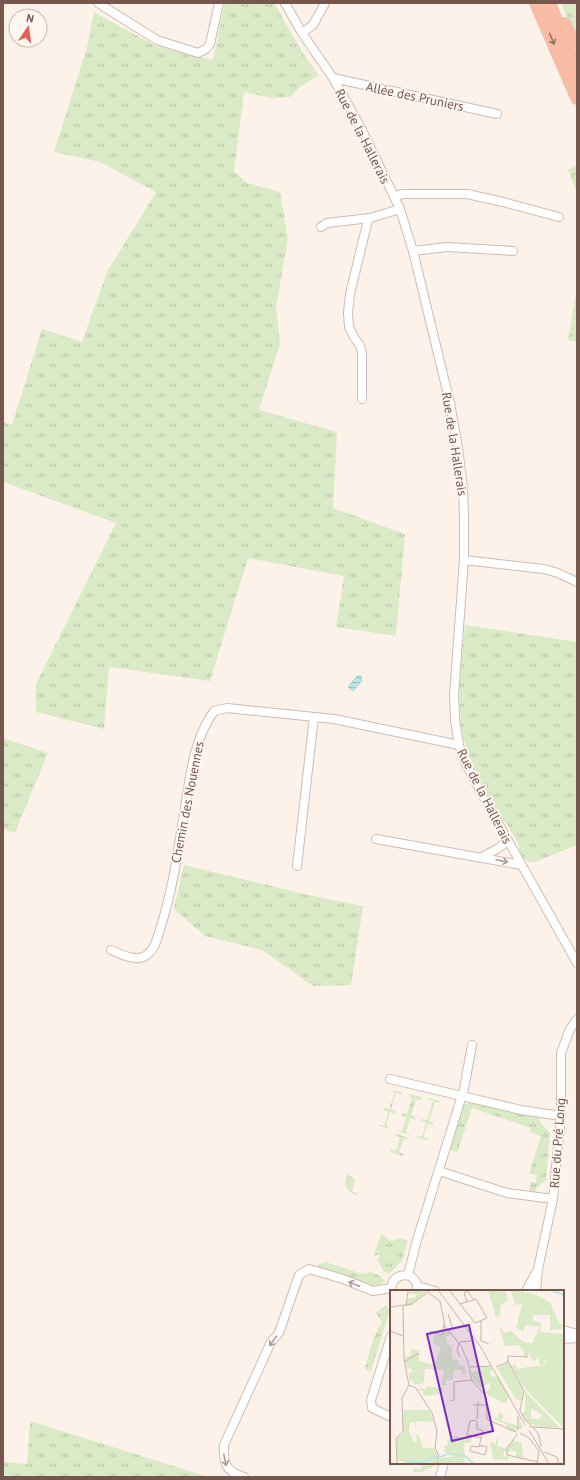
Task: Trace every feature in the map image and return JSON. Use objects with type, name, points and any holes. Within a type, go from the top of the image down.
[{"type":"highway","points":[[536,3],[577,98]]},
{"type":"highway","points":[[549,3],[577,71]]},
{"type":"highway","points":[[556,3],[570,34],[577,42]]},
{"type":"street","points":[[98,3],[157,40],[198,53],[206,49],[210,44],[219,3]]},
{"type":"street","name":"Rue de la Hallerais","points":[[285,3],[302,33],[333,78],[361,128],[400,209],[413,251],[450,401],[464,495],[464,560],[454,695],[455,720],[459,745],[464,760],[521,865],[577,963]]},
{"type":"street","points":[[302,33],[313,26],[325,3]]},
{"type":"street","name":"Allée des Pruniers","points":[[333,78],[497,114]]},
{"type":"street","points":[[394,196],[403,194],[467,194],[559,217]]},
{"type":"street","points":[[321,227],[327,223],[370,218],[400,209]]},
{"type":"street","points":[[362,399],[362,353],[360,346],[349,326],[348,313],[366,223],[370,218]]},
{"type":"street","points":[[413,251],[447,248],[513,251]]},
{"type":"street","points":[[464,560],[544,569],[558,573],[577,582]]},
{"type":"street","name":"Chemin des Nouennes","points":[[111,950],[134,958],[142,958],[153,948],[166,909],[190,772],[197,745],[204,728],[214,711],[227,708],[334,719],[459,745]]},
{"type":"street","points":[[297,866],[314,717]]},
{"type":"street","points":[[376,839],[521,865]]},
{"type":"street","points":[[482,857],[508,841]]},
{"type":"street","name":"Rue du Pré Long","points":[[536,1290],[538,1269],[553,1199],[561,1116],[561,1053],[570,1029],[577,1019]]},
{"type":"street","points":[[408,1275],[417,1240],[462,1097],[472,1045]]},
{"type":"street","points":[[390,1079],[462,1097],[542,1114],[561,1116]]},
{"type":"street","points":[[439,1171],[507,1192],[553,1199]]},
{"type":"street","points":[[244,1477],[237,1475],[227,1467],[223,1458],[224,1445],[271,1342],[278,1333],[299,1275],[309,1269],[343,1279],[373,1291],[391,1289],[394,1280],[398,1276],[408,1275],[415,1280],[417,1289]]},
{"type":"street","name":"Rue du Pré Long","points":[[527,1290],[538,1269]]},
{"type":"street","points":[[564,1330],[577,1334]]},
{"type":"street","points":[[564,1339],[577,1338]]},
{"type":"street","points":[[390,1339],[371,1400],[372,1408],[390,1417]]},
{"type":"street","points":[[440,1477],[444,1464]]},
{"type":"green space","points":[[225,3],[274,3],[306,58],[319,75],[300,87],[290,97],[272,98],[244,92],[234,171],[247,183],[280,192],[288,239],[276,307],[280,344],[259,410],[337,432],[333,508],[405,534],[396,636],[336,627],[344,576],[248,558],[210,681],[109,667],[104,729],[36,712],[36,684],[116,523],[3,482],[3,422],[12,425],[42,329],[82,342],[107,272],[156,192],[100,162],[54,152],[88,44],[94,12],[154,45],[213,60]]},
{"type":"green space","points":[[561,3],[577,3],[577,35],[571,27]]},
{"type":"green space","points":[[577,165],[577,193],[568,170]]},
{"type":"green space","points":[[577,288],[577,342],[568,340]]},
{"type":"green space","points":[[465,625],[577,642],[577,845],[535,862],[526,860],[521,855],[519,845],[504,822],[477,772],[464,740],[461,727],[460,698]]},
{"type":"green space","points":[[3,738],[48,753],[15,833],[3,829]]},
{"type":"green space","points":[[184,865],[313,896],[363,906],[351,985],[313,986],[262,950],[205,936],[174,909]]},
{"type":"green space","points":[[390,1090],[402,1092],[401,1094],[396,1093],[391,1109],[396,1111],[395,1114],[390,1112],[386,1126],[390,1129],[379,1126],[379,1124],[384,1126],[388,1112],[384,1110],[384,1107],[389,1109],[395,1092]]},
{"type":"green space","points":[[409,1094],[422,1097],[421,1100],[416,1099],[411,1115],[416,1117],[415,1120],[410,1118],[406,1132],[410,1135],[397,1131],[402,1131],[406,1117],[402,1116],[402,1113],[407,1114],[412,1098],[408,1096]]},
{"type":"green space","points":[[428,1099],[440,1101],[440,1103],[435,1102],[429,1121],[433,1122],[433,1125],[428,1124],[423,1137],[428,1139],[428,1141],[416,1137],[422,1137],[426,1123],[421,1121],[422,1119],[427,1120],[433,1101]]},
{"type":"green space","points":[[469,1102],[539,1118],[540,1122],[550,1133],[546,1180],[536,1189],[535,1193],[529,1192],[531,1182],[536,1183],[537,1175],[529,1174],[541,1136],[529,1132],[531,1128],[472,1108],[457,1152],[449,1150],[464,1105]]},
{"type":"green space","points":[[396,1134],[409,1138],[409,1140],[404,1138],[399,1152],[404,1154],[403,1156],[390,1152],[391,1149],[396,1151],[400,1137],[395,1136]]},
{"type":"green space","points":[[347,1174],[355,1179],[352,1191],[358,1194],[357,1195],[350,1192],[346,1188],[345,1182]]},
{"type":"green space","points":[[381,1234],[392,1241],[400,1238],[407,1240],[402,1261],[389,1274],[384,1272],[377,1259],[380,1257],[379,1254],[375,1256],[374,1254]]},
{"type":"green space","points":[[325,1262],[363,1274],[371,1272],[380,1276],[385,1281],[379,1285],[369,1285],[318,1268],[320,1264]]},
{"type":"green space","points":[[386,1305],[390,1310],[371,1371],[366,1370],[365,1367],[374,1337],[382,1322],[376,1313]]},
{"type":"green space","points":[[30,1421],[209,1477],[3,1477],[3,1462],[27,1464]]},
{"type":"green space","points":[[423,1464],[438,1464],[422,1472],[413,1472],[414,1468],[420,1470]]},
{"type":"water","points":[[357,676],[361,676],[362,681],[353,691],[348,687]]}]
